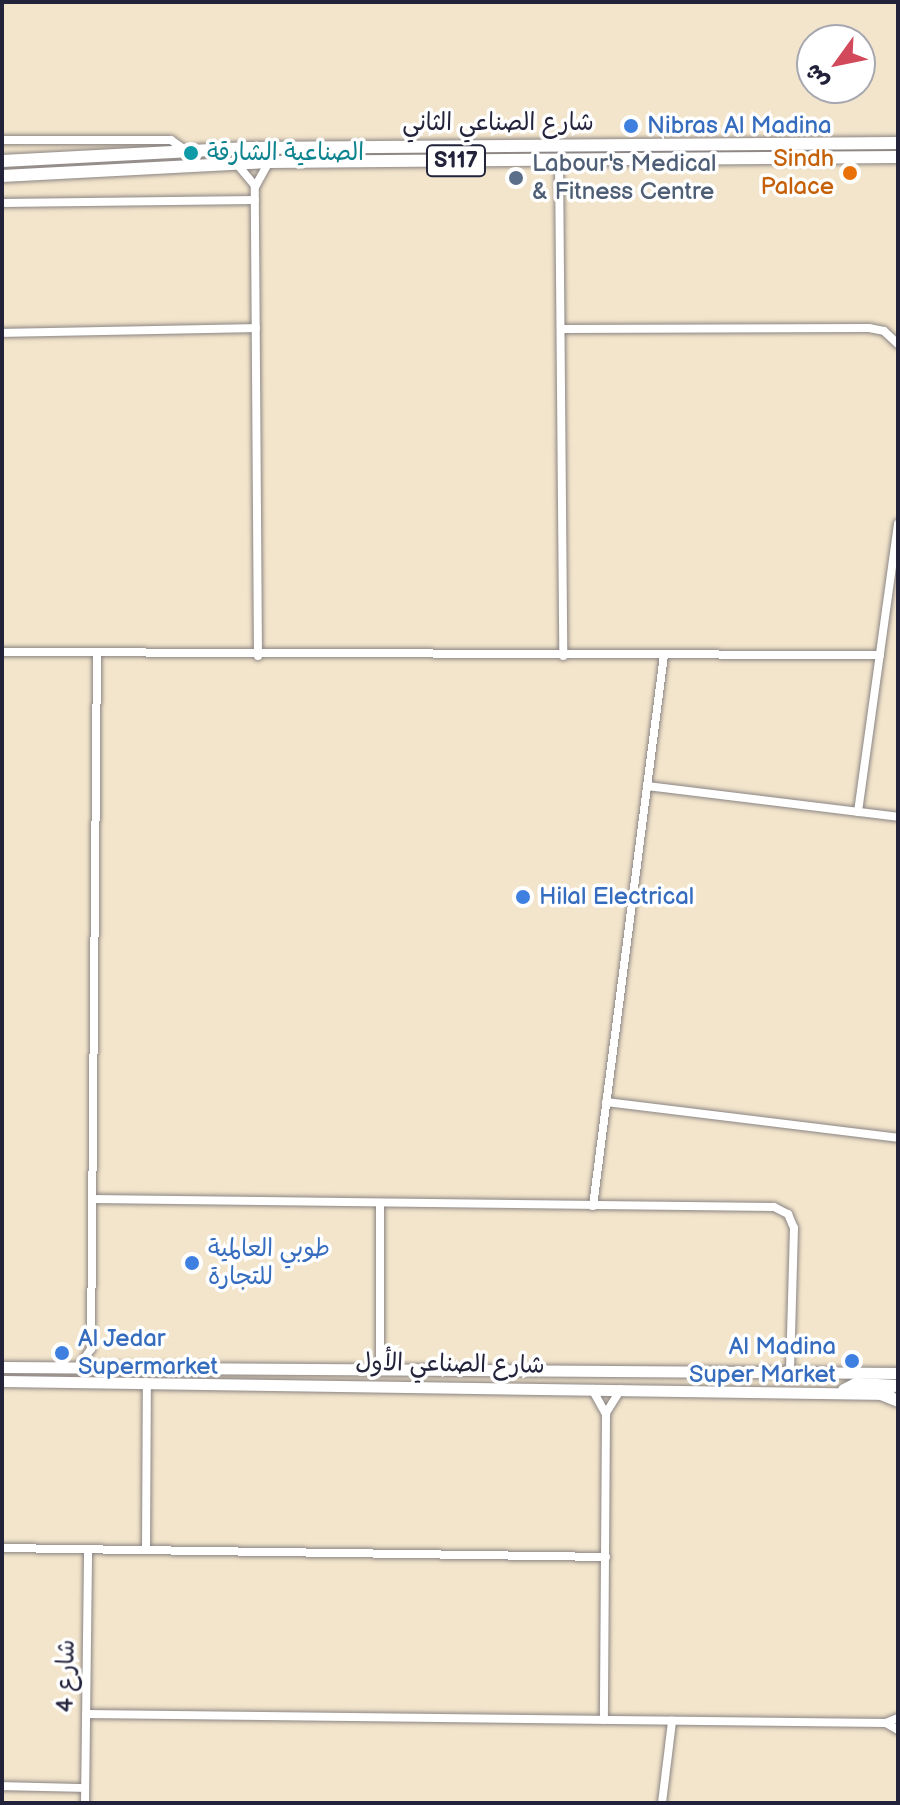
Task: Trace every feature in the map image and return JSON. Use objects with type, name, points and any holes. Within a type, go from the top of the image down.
[{"type":"main road","name":"شارع الصناعي الثاني","points":[[2,161],[184,149],[898,143]]},
{"type":"main road","name":"شارع الصناعي الثاني","points":[[6,177],[269,162],[898,157]]},
{"type":"main road","name":"شارع الصناعي الأول","points":[[2,1367],[898,1373]]},
{"type":"main road","name":"شارع الصناعي الأول","points":[[2,1381],[844,1390],[881,1394]]},
{"type":"main road","points":[[844,1390],[860,1384],[898,1386]]},
{"type":"main road","points":[[881,1394],[898,1398]]},
{"type":"street","points":[[2,140],[171,140],[184,149]]},
{"type":"street","points":[[559,160],[563,656]]},
{"type":"street","points":[[258,656],[255,187],[269,162]]},
{"type":"street","points":[[236,163],[255,187]]},
{"type":"street","points":[[2,203],[255,200]]},
{"type":"street","points":[[2,333],[256,328]]},
{"type":"street","points":[[561,329],[875,328],[898,344]]},
{"type":"street","points":[[858,812],[880,655],[894,581],[898,524]]},
{"type":"street","points":[[2,652],[258,656],[880,655]]},
{"type":"street","points":[[77,1369],[91,1349],[97,653]]},
{"type":"street","points":[[593,1206],[664,655]]},
{"type":"street","points":[[647,786],[898,817]]},
{"type":"street","points":[[606,1102],[898,1138]]},
{"type":"street","points":[[92,1199],[774,1207],[788,1214],[794,1228],[790,1372]]},
{"type":"street","points":[[380,1203],[380,1370]]},
{"type":"street","points":[[91,1349],[105,1369]]},
{"type":"street","points":[[146,1550],[147,1382]]},
{"type":"street","points":[[591,1388],[606,1414],[604,1720]]},
{"type":"street","points":[[606,1414],[621,1389]]},
{"type":"street","points":[[2,1548],[606,1557]]},
{"type":"street","name":"شارع 4","points":[[85,1803],[88,1550]]},
{"type":"street","points":[[86,1714],[886,1723],[898,1718]]},
{"type":"street","points":[[662,1803],[672,1721]]},
{"type":"street","points":[[886,1723],[898,1730]]},
{"type":"street","points":[[2,1786],[85,1788]]},
{"type":"place","name":"Nibras Al Madina","points":[[631,126]]},
{"type":"place","name":"الصناعية الشارقة","points":[[191,153]]},
{"type":"place","name":"Sindh Palace","points":[[850,173]]},
{"type":"place","name":"Labour's Medical & Fitness Centre","points":[[516,178]]},
{"type":"place","name":"Hilal Electrical","points":[[523,897]]},
{"type":"place","name":"طوبي العالمية للتجارة","points":[[192,1263]]},
{"type":"place","name":"Al Jedar Supermarket","points":[[62,1353]]},
{"type":"place","name":"Al Madina Super Market","points":[[852,1361]]}]
